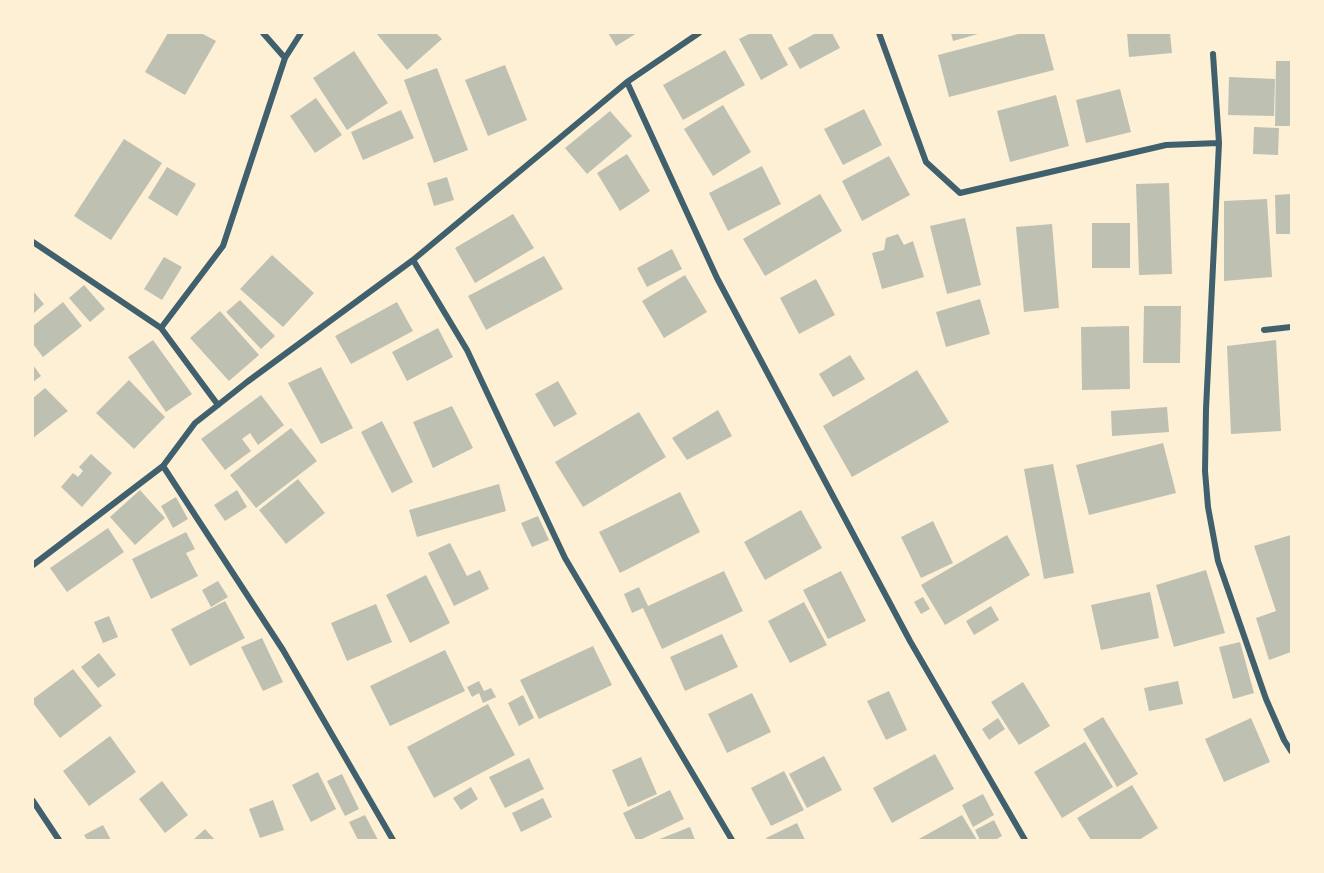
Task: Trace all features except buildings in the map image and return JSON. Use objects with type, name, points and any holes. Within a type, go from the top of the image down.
[{"type":"street","points":[[263,33],[285,58]]},
{"type":"street","points":[[161,328],[223,246],[285,58],[301,33]]},
{"type":"street","points":[[33,565],[163,466],[195,423],[413,260],[627,81],[699,33]]},
{"type":"street","points":[[879,33],[926,162],[960,193],[1166,146],[1219,143]]},
{"type":"street","points":[[1214,54],[1219,143],[1205,471],[1218,561],[1266,699],[1291,751]]},
{"type":"street","points":[[627,81],[717,278],[910,641],[1024,840]]},
{"type":"street","points":[[33,242],[161,328],[218,405]]},
{"type":"street","points":[[413,260],[467,350],[565,558],[732,840]]},
{"type":"street","points":[[1264,330],[1291,327]]},
{"type":"street","points":[[163,466],[283,650],[393,840]]},
{"type":"street","points":[[33,801],[59,840]]}]
